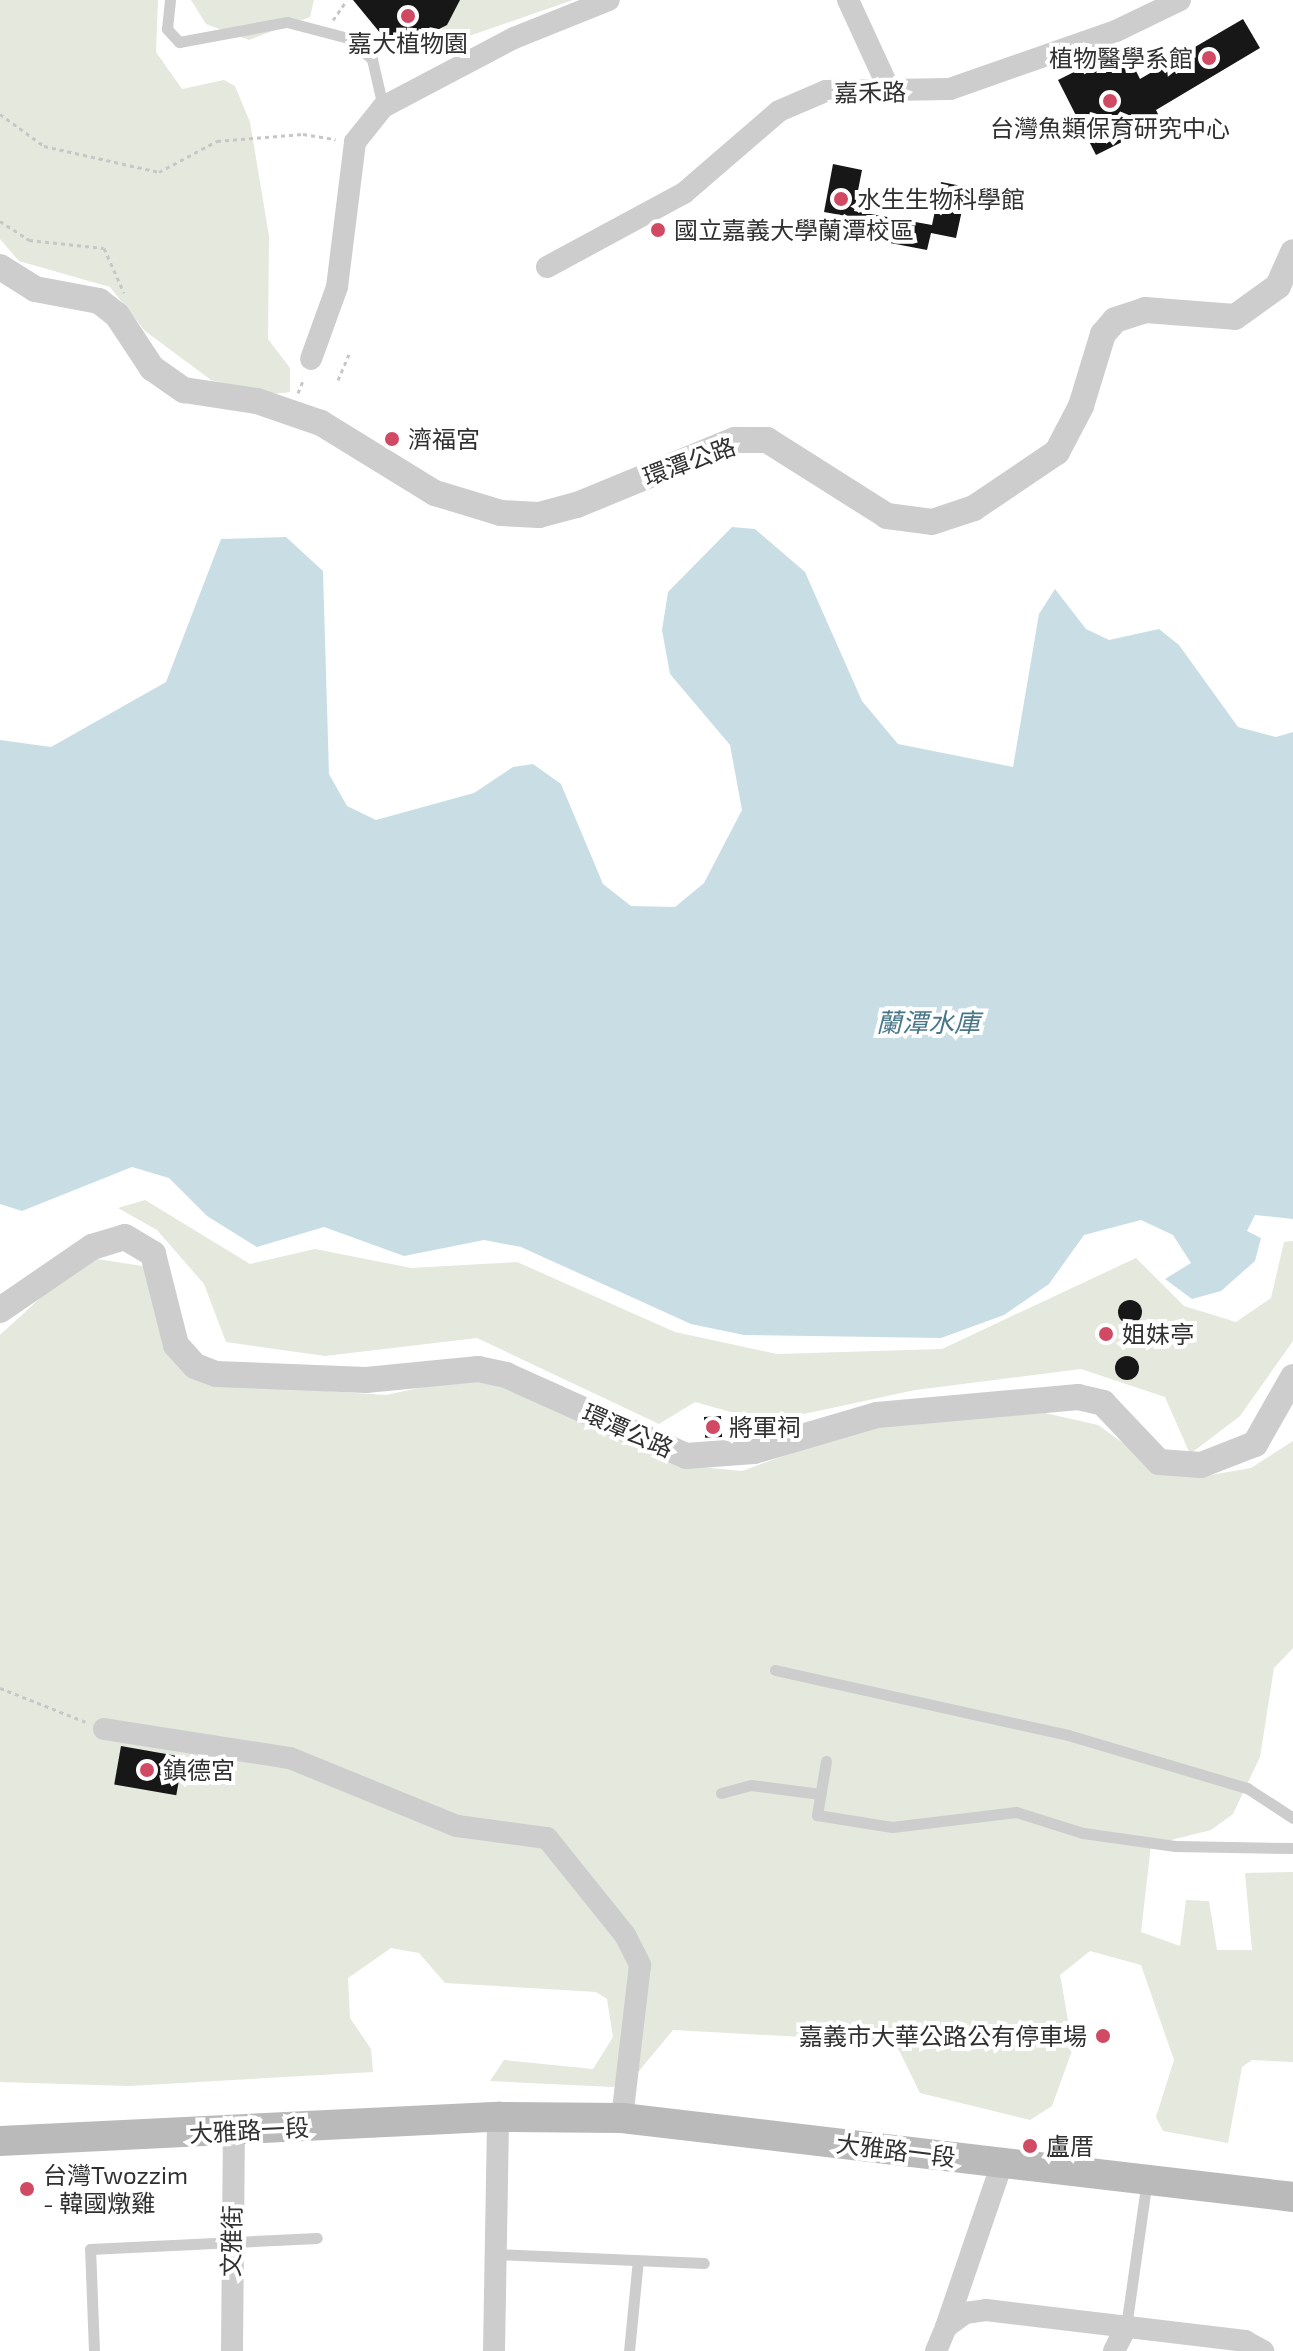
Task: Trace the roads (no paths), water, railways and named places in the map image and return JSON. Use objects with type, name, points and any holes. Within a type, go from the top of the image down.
[{"type":"main road","name":"大雅路一段","points":[[0,2141],[498,2117],[622,2118],[1293,2197]]},
{"type":"street","points":[[311,359],[337,287],[355,142],[383,107],[514,38],[609,0]]},
{"type":"street","points":[[848,0],[888,87]]},
{"type":"street","name":"嘉禾路","points":[[547,267],[684,193],[779,111],[826,91],[888,87],[950,89],[1116,31],[1180,0]]},
{"type":"street","name":"環潭公路","points":[[0,267],[35,289],[99,301],[117,315],[152,368],[184,390],[292,412],[435,493],[501,513],[539,515],[577,505],[735,440],[767,440],[887,516],[953,519],[1057,452],[1081,406],[1103,334],[1115,320],[1145,310],[1235,317],[1278,286],[1293,252]]},
{"type":"street","name":"環潭公路","points":[[0,1310],[92,1247],[125,1237],[153,1254],[176,1345],[206,1370],[366,1380],[478,1369],[506,1375],[686,1456],[754,1451],[877,1415],[1078,1397],[1103,1403],[1159,1462],[1201,1465],[1255,1444],[1293,1377]]},
{"type":"street","points":[[104,1729],[290,1758],[457,1826],[547,1838],[625,1935],[640,1965],[622,2118]]},
{"type":"street","points":[[494,2351],[498,2117]]},
{"type":"street","name":"文雅街","points":[[232,2351],[229,2247],[234,2131]]},
{"type":"street","points":[[936,2351],[1002,2163]]},
{"type":"street","points":[[946,2327],[965,2313],[986,2310],[1245,2341],[1263,2351]]},
{"type":"street","points":[[1114,2351],[1126,2327]]},
{"type":"lane","points":[[170,0],[167,29],[179,42],[254,24],[287,22],[348,38],[372,59],[383,107]]},
{"type":"lane","points":[[775,1670],[1068,1735],[1247,1788],[1293,1818]]},
{"type":"lane","points":[[826,1761],[817,1815],[892,1827],[1016,1812],[1083,1833],[1175,1846],[1293,1848]]},
{"type":"lane","points":[[721,1793],[751,1785],[820,1794]]},
{"type":"lane","points":[[1126,2327],[1147,2179]]},
{"type":"lane","points":[[94,2351],[90,2249],[229,2247],[317,2238]]},
{"type":"lane","points":[[495,2254],[704,2263]]},
{"type":"lane","points":[[629,2351],[638,2260]]},
{"type":"water","name":"蘭潭水庫","points":[[732,527],[755,529],[805,572],[862,701],[898,744],[1013,767],[1039,614],[1055,589],[1086,629],[1109,640],[1159,629],[1179,645],[1238,727],[1276,737],[1293,732],[1293,1219],[1255,1215],[1247,1231],[1261,1238],[1255,1261],[1221,1291],[1192,1299],[1165,1279],[1191,1263],[1173,1235],[1141,1220],[1084,1235],[1049,1284],[1004,1315],[941,1338],[744,1335],[691,1324],[521,1247],[484,1240],[404,1256],[324,1227],[257,1247],[207,1216],[169,1178],[132,1167],[22,1211],[0,1204],[0,740],[51,747],[166,682],[221,539],[286,537],[323,571],[329,774],[347,806],[376,820],[474,793],[513,767],[533,764],[561,784],[603,884],[631,906],[675,907],[704,883],[742,810],[730,745],[670,674],[662,630],[668,592]]},
{"type":"place","name":"嘉大植物園","points":[[408,16]]},
{"type":"place","name":"植物醫學系館","points":[[1209,58]]},
{"type":"place","name":"台灣魚類保育研究中心","points":[[1110,101]]},
{"type":"place","name":"水生生物科學館","points":[[841,199]]},
{"type":"place","name":"國立嘉義大學蘭潭校區","points":[[658,230]]},
{"type":"place","name":"濟福宮","points":[[392,439]]},
{"type":"place","name":"姐妹亭","points":[[1106,1334]]},
{"type":"place","name":"將軍祠","points":[[713,1427]]},
{"type":"place","name":"鎮德宮","points":[[147,1770]]},
{"type":"place","name":"嘉義市大華公路公有停車場","points":[[1103,2036]]},
{"type":"place","name":"盧厝","points":[[1030,2146]]},
{"type":"place","name":"台灣Twozzim - 韓國燉雞","points":[[27,2189]]}]
